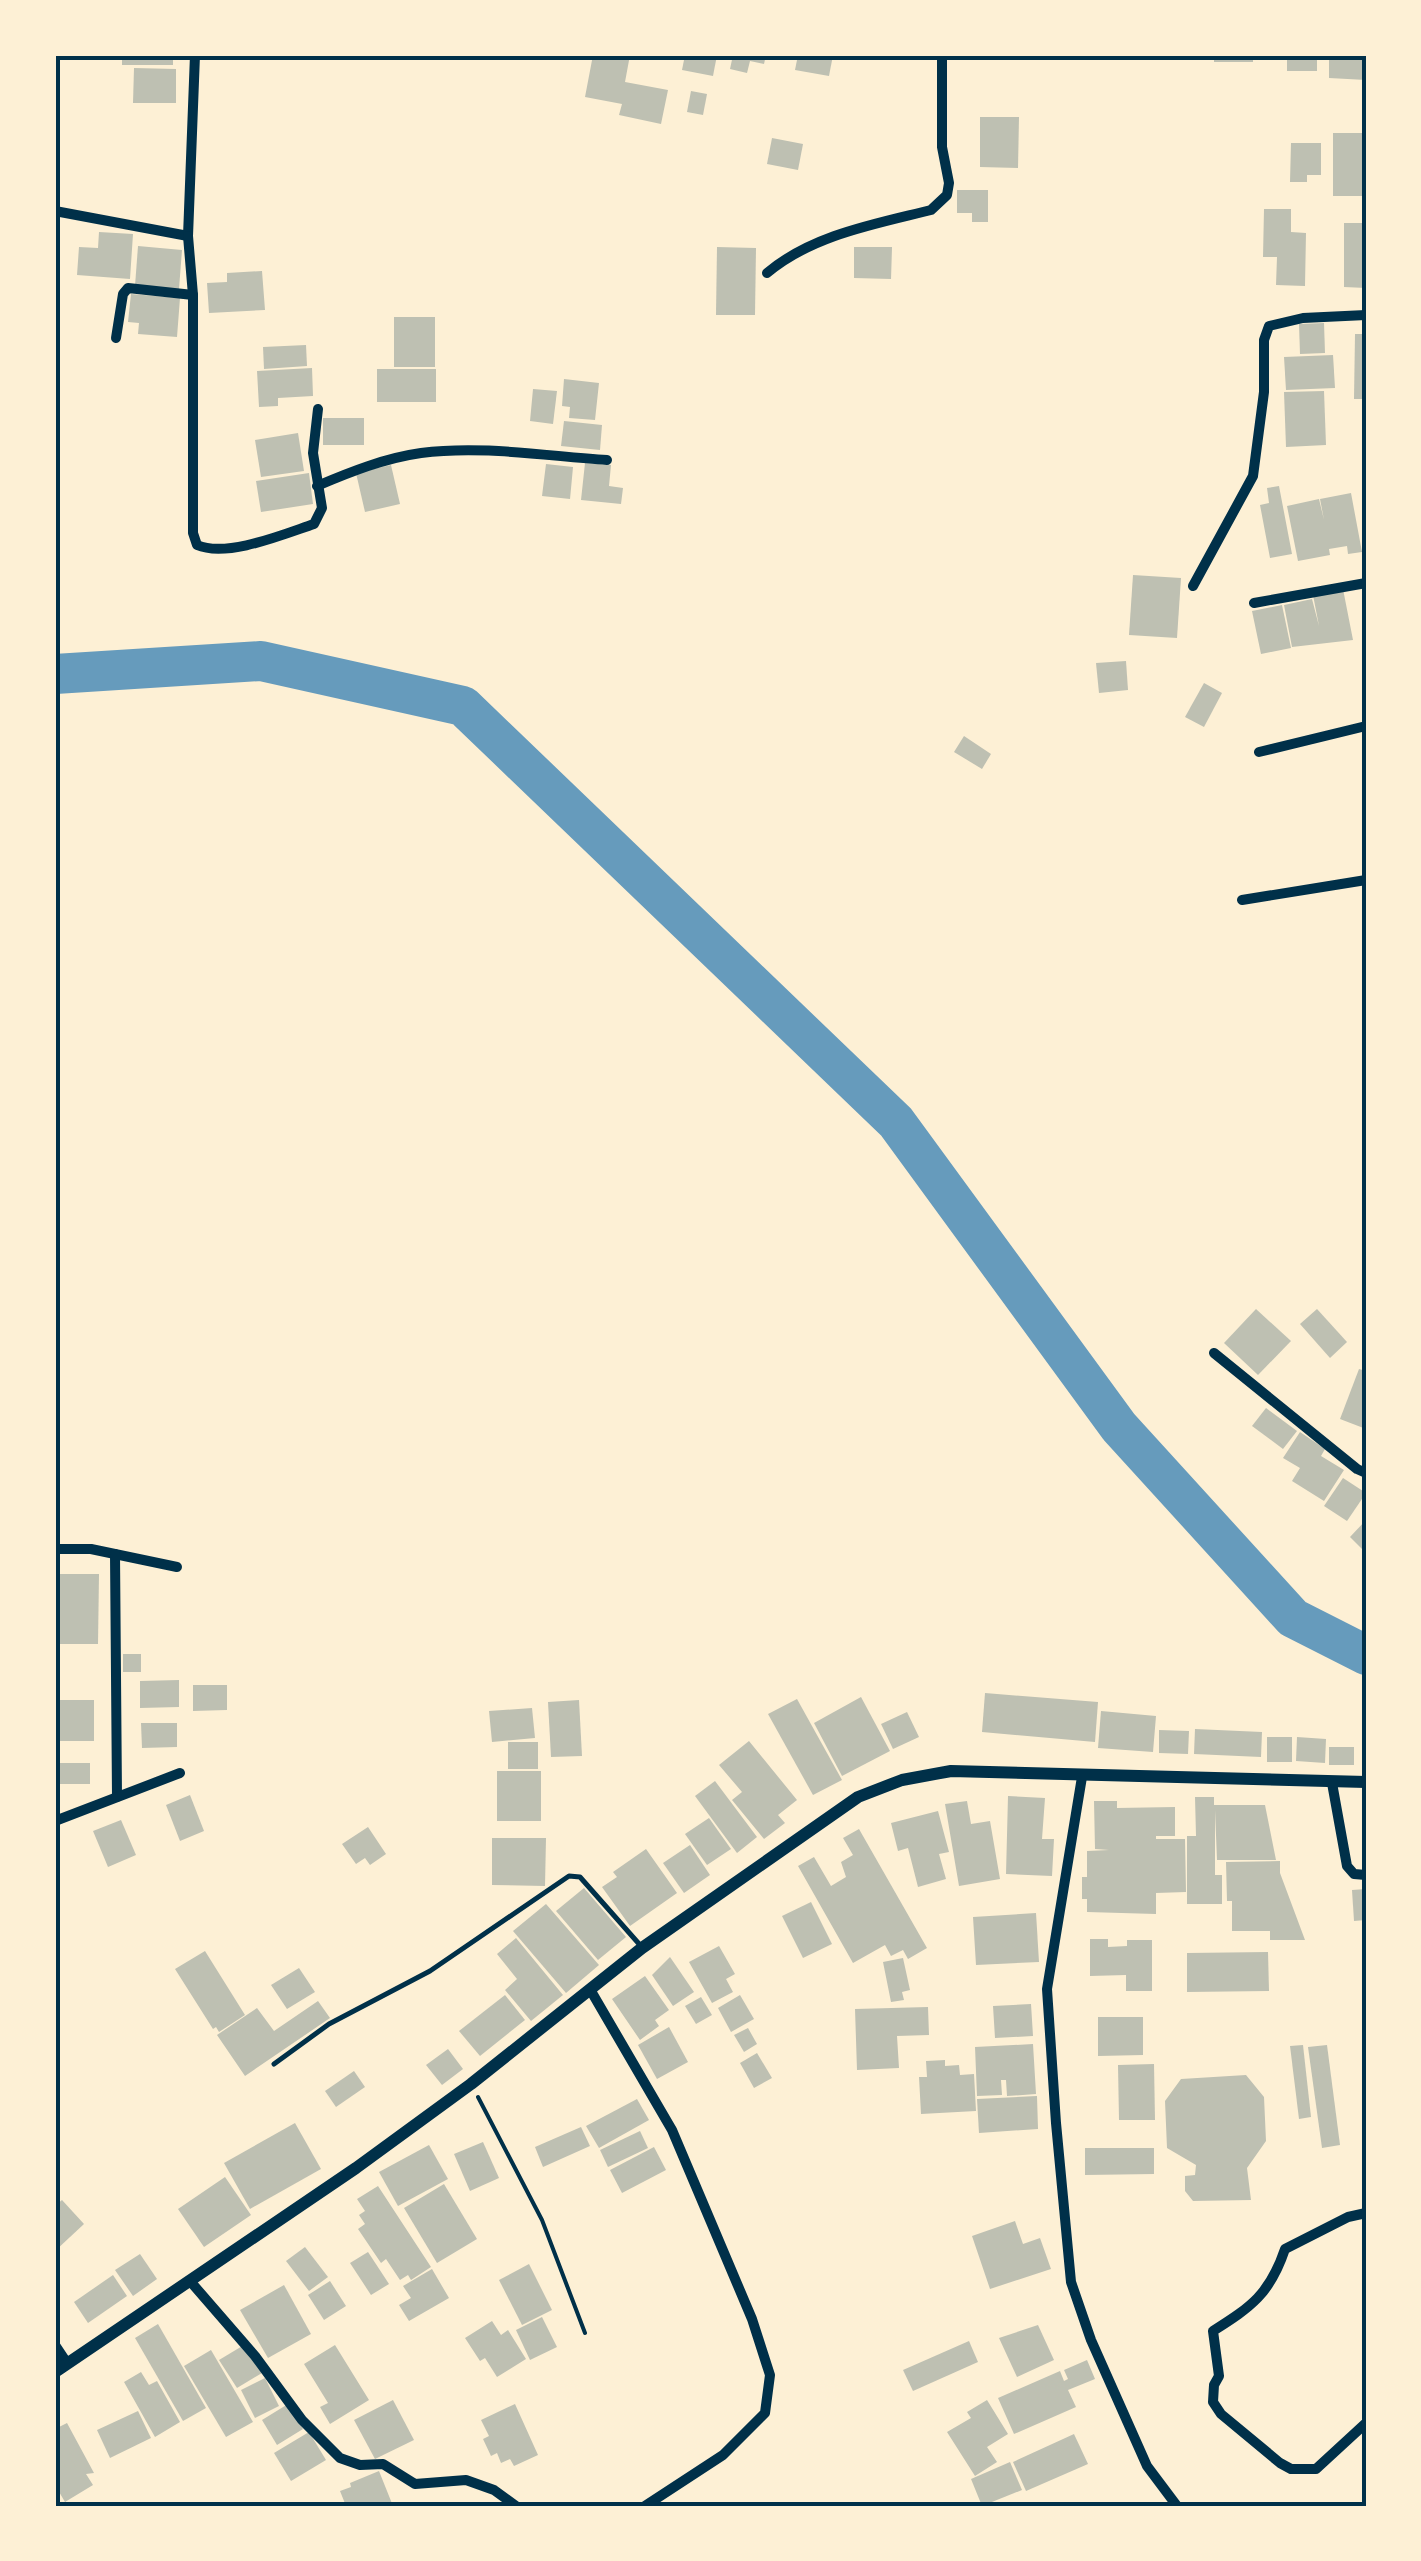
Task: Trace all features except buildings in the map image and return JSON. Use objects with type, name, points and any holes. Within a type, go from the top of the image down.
[{"type":"street","points":[[195,55],[188,236],[192,295],[192,533],[198,545],[206,549],[254,543],[314,524],[322,511],[314,453],[318,408]]},
{"type":"street","points":[[767,272],[784,258],[848,230],[931,210],[940,204],[949,183],[942,147],[942,55]]},
{"type":"street","points":[[55,211],[188,236]]},
{"type":"street","points":[[116,338],[123,294],[128,288],[192,295]]},
{"type":"street","points":[[1193,586],[1253,476],[1264,392],[1264,340],[1269,326],[1303,318],[1366,316]]},
{"type":"street","points":[[317,486],[359,468],[420,453],[466,451],[607,460]]},
{"type":"street","points":[[1254,602],[1366,583]]},
{"type":"street","points":[[1259,752],[1366,726]]},
{"type":"street","points":[[1242,900],[1366,880]]},
{"type":"street","points":[[1214,1353],[1298,1424],[1366,1473]]},
{"type":"street","points":[[55,1549],[91,1549],[176,1567]]},
{"type":"street","points":[[115,1554],[117,1797]]},
{"type":"street","points":[[55,2372],[356,2168],[471,2084],[642,1948],[858,1796],[902,1780],[951,1771],[1366,1782]]},
{"type":"street","points":[[55,1820],[180,1773]]},
{"type":"street","points":[[1082,1776],[1047,1989],[1072,2282],[1091,2340],[1147,2466],[1177,2506]]},
{"type":"street","points":[[1332,1782],[1347,1866],[1354,1874],[1366,1875]]},
{"type":"street","points":[[592,1990],[672,2130],[752,2319],[770,2375],[765,2413],[723,2454],[645,2506]]},
{"type":"street","points":[[1366,2213],[1348,2217],[1285,2249],[1277,2274],[1256,2304],[1213,2331],[1219,2376],[1212,2392],[1221,2414],[1291,2468],[1316,2469],[1366,2423]]},
{"type":"street","points":[[190,2281],[256,2356],[302,2420],[340,2458],[360,2465],[383,2464],[416,2484],[466,2480],[494,2490],[516,2506]]},
{"type":"street","points":[[55,2345],[68,2364]]},
{"type":"lane","points":[[274,2064],[330,2024],[430,1971],[569,1876],[580,1877],[642,1948]]},
{"type":"path","points":[[471,2084],[542,2220],[585,2333]]},
{"type":"waterway","points":[[55,674],[261,661],[463,706],[896,1122],[1119,1427],[1293,1618],[1366,1655]]}]
